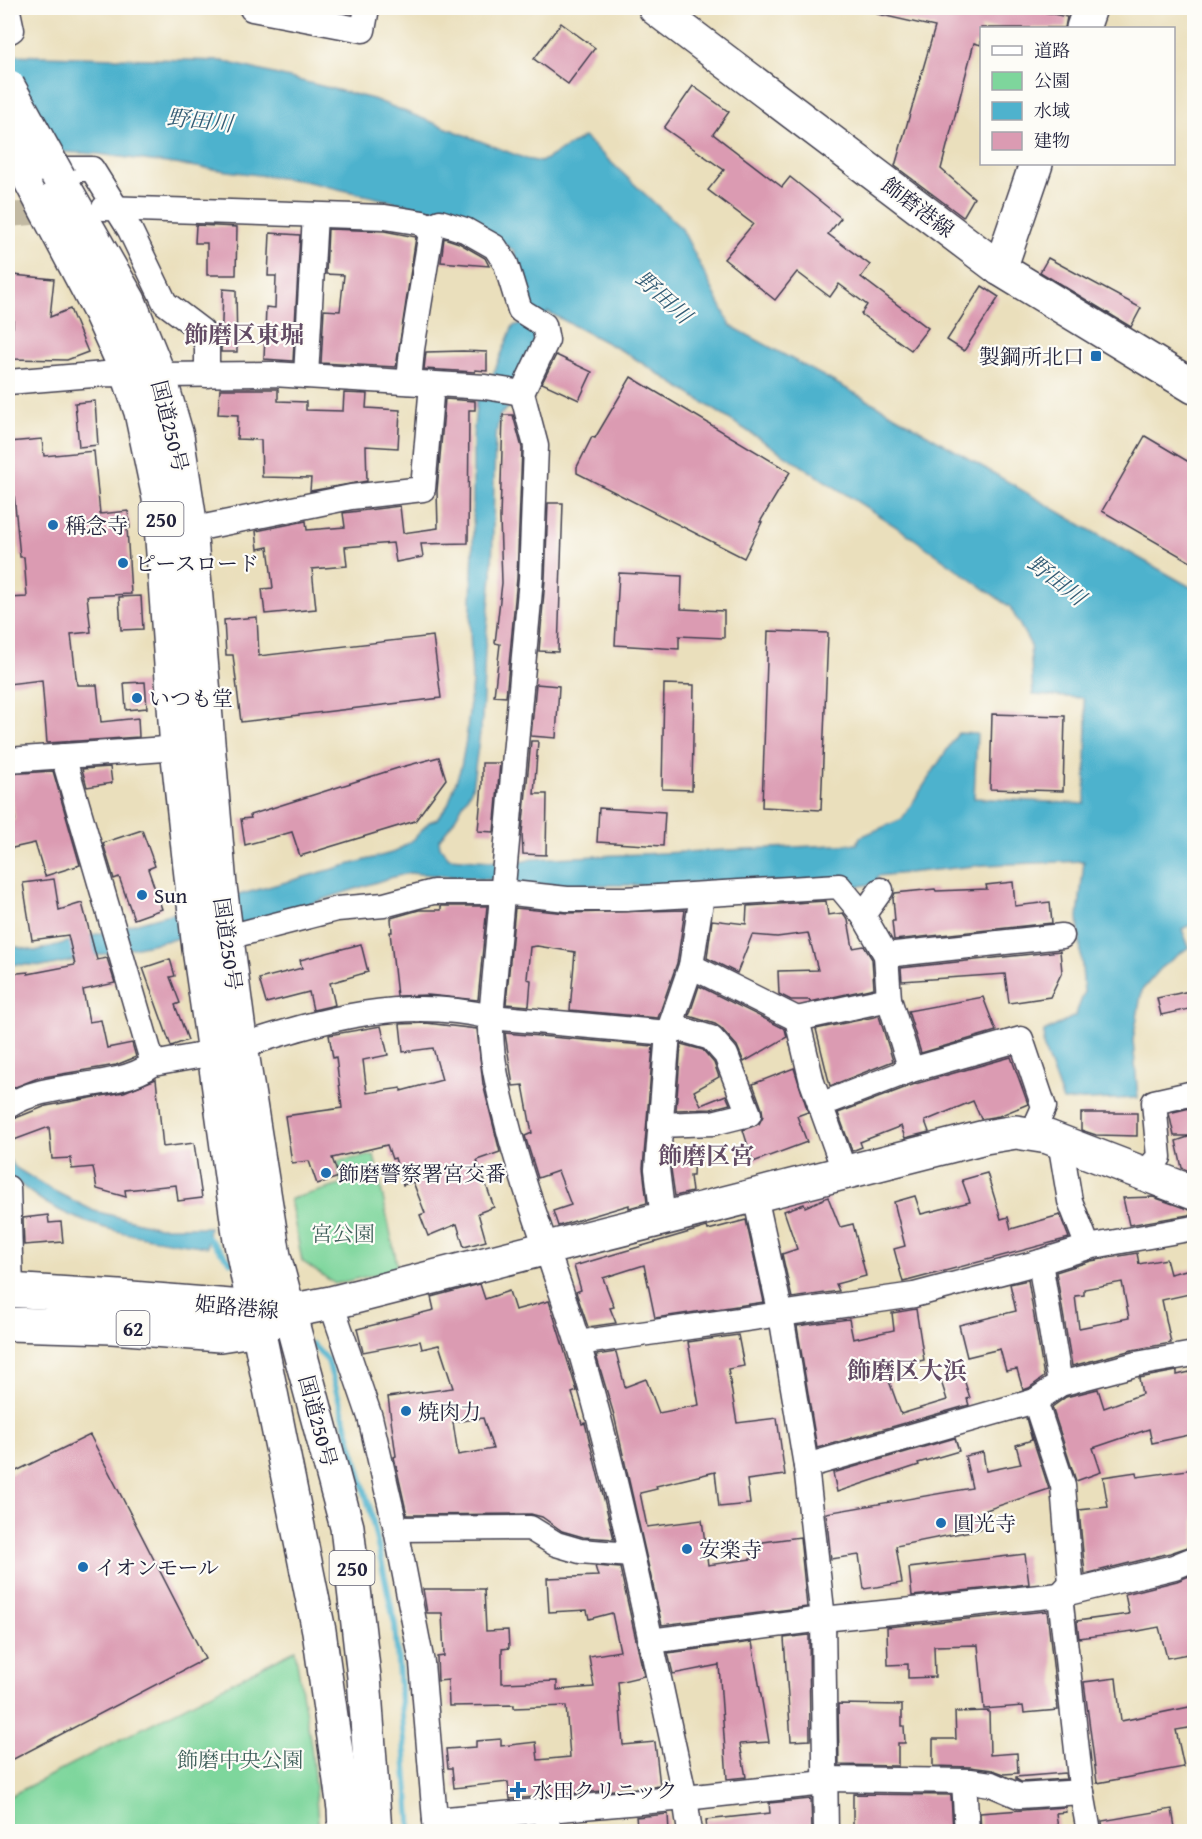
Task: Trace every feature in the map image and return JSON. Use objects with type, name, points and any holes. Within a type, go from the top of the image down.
[{"type":"main road","name":"飾磨港線","points":[[655,8],[1000,269],[1194,387]]},
{"type":"main road","points":[[1083,27],[1090,8]]},
{"type":"main road","name":"国道250号","points":[[8,86],[31,174]]},
{"type":"main road","name":"国道250号","points":[[8,139],[31,174],[129,301],[144,375],[141,412],[159,498],[193,747],[207,888],[227,1050],[239,1234],[319,1631],[345,1832]]},
{"type":"main road","points":[[1000,269],[1036,165]]},
{"type":"main road","name":"国道250号","points":[[144,375],[177,436],[190,530],[193,747]]},
{"type":"main road","name":"国道250号","points":[[227,1050],[274,1256],[347,1527],[363,1667],[375,1832]]},
{"type":"main road","points":[[289,1311],[331,1303],[985,1137],[1016,1132],[1046,1138],[1194,1193]]},
{"type":"main road","name":"姫路港線","points":[[9,1290],[257,1319]]},
{"type":"main road","name":"姫路港線","points":[[8,1324],[112,1327],[220,1335],[257,1319],[289,1311]]},
{"type":"street","points":[[252,8],[363,30],[367,8]]},
{"type":"street","points":[[8,11],[12,30],[8,32]]},
{"type":"street","points":[[31,174],[92,169],[109,207],[130,230],[165,303],[202,331],[207,347],[207,375]]},
{"type":"street","points":[[109,207],[385,217],[423,223],[431,232],[412,349],[420,383],[423,489],[351,497],[190,530]]},
{"type":"street","points":[[306,376],[315,215]]},
{"type":"street","points":[[426,228],[440,222],[465,230],[495,247],[506,264],[520,310],[544,325],[547,340],[522,393],[536,446],[531,579],[490,1044],[517,1161],[578,1343],[603,1430],[685,1798],[690,1832]]},
{"type":"street","points":[[8,382],[105,374],[306,376],[485,387],[522,393]]},
{"type":"street","points":[[8,760],[193,747]]},
{"type":"street","points":[[63,756],[153,1064]]},
{"type":"street","points":[[214,943],[337,909],[384,905],[433,892],[503,892],[567,899],[702,895],[838,886],[863,915],[886,955],[889,999],[911,1071]]},
{"type":"street","points":[[863,915],[881,890]]},
{"type":"street","points":[[663,1219],[657,1169],[670,1030],[691,966],[702,895]]},
{"type":"street","points":[[886,955],[1062,936]]},
{"type":"street","points":[[691,966],[797,1019],[889,999]]},
{"type":"street","points":[[8,1106],[15,1101],[47,1091],[143,1071],[153,1064],[227,1050],[311,1023],[387,1009],[466,1011],[491,1017],[670,1030],[711,1038],[726,1055],[748,1114],[713,1123],[660,1125]]},
{"type":"street","points":[[797,1019],[812,1082],[845,1173]]},
{"type":"street","points":[[820,1105],[911,1071],[1021,1039],[1044,1107],[1046,1138],[1088,1247]]},
{"type":"street","points":[[1144,1174],[1160,1157],[1154,1102],[1194,1093]]},
{"type":"street","points":[[8,1188],[9,1290]]},
{"type":"street","points":[[755,1196],[781,1315],[806,1466],[823,1619],[826,1832]]},
{"type":"street","points":[[578,1343],[914,1295],[1088,1247],[1194,1228]]},
{"type":"street","points":[[1040,1262],[1060,1384]]},
{"type":"street","points":[[331,1303],[370,1417],[396,1529],[422,1663],[436,1826],[548,1821],[685,1798],[825,1781],[964,1781],[991,1784],[1019,1796],[1082,1792]]},
{"type":"street","points":[[806,1466],[1035,1401],[1060,1384],[1136,1364],[1194,1354]]},
{"type":"street","points":[[1035,1401],[1063,1486],[1071,1583],[1060,1595],[1082,1792],[1089,1832]]},
{"type":"street","points":[[396,1529],[530,1528],[556,1544],[580,1551],[631,1555]]},
{"type":"street","points":[[650,1641],[823,1619],[1060,1595],[1174,1567],[1194,1559]]},
{"type":"street","points":[[964,1781],[967,1832]]},
{"type":"green space","name":"宮公園","points":[[374,1155],[398,1269],[335,1284],[302,1261],[290,1199],[341,1185],[338,1161]]},
{"type":"green space","name":"飾磨中央公園","points":[[295,1650],[311,1745],[319,1831],[8,1831],[8,1797]]},
{"type":"water","name":"野田川","points":[[8,55],[222,61],[373,99],[526,159],[541,162],[584,137],[682,229],[731,326],[893,414],[1194,589],[1194,923],[1182,929],[1189,947],[1163,966],[1142,990],[1133,1040],[1138,1098],[1063,1101],[1043,1046],[1044,1032],[1075,1016],[1084,993],[1078,917],[1084,861],[984,865],[878,876],[875,884],[852,887],[761,881],[633,885],[527,885],[409,873],[251,923],[47,966],[8,964],[8,945],[35,951],[395,852],[414,839],[429,822],[437,819],[448,805],[461,767],[472,682],[470,629],[473,438],[477,395],[489,384],[513,326],[524,323],[529,302],[514,251],[468,219],[304,181],[98,154],[8,149]],"holes":[[[548,312],[628,354],[906,533],[1010,607],[1030,644],[1033,695],[1083,698],[1087,720],[1085,804],[974,798],[977,734],[958,733],[902,819],[860,837],[857,844],[532,859],[518,863],[449,858],[440,847],[439,840],[453,822],[472,788],[482,719],[485,649],[492,576],[495,438],[500,415],[515,402],[538,338],[534,333]]]},
{"type":"water","points":[[8,1158],[16,1168],[52,1190],[94,1211],[159,1227],[209,1227],[207,1247],[128,1234],[71,1216],[41,1200],[8,1175]]},
{"type":"building","points":[[878,8],[1025,8],[1067,17],[1065,27],[980,27],[980,45],[974,43],[941,169],[974,198],[963,217],[895,166],[935,27],[877,14]]},
{"type":"building","points":[[561,23],[595,48],[568,84],[534,59]]},
{"type":"building","points":[[693,86],[729,112],[713,134],[782,187],[790,177],[841,218],[828,234],[870,265],[861,277],[928,328],[911,350],[861,314],[867,305],[839,284],[830,297],[797,272],[775,300],[724,259],[753,224],[708,190],[724,170],[664,128]]},
{"type":"building","points":[[196,225],[237,227],[236,275],[207,275],[207,243],[195,243]]},
{"type":"building","points":[[328,229],[384,231],[416,237],[396,367],[321,363],[324,310],[340,311],[344,275],[326,274]]},
{"type":"building","points":[[270,233],[300,235],[293,361],[264,359],[266,307],[275,308],[276,276],[268,276]]},
{"type":"building","points":[[444,238],[459,243],[485,258],[489,266],[441,262]]},
{"type":"building","points":[[1048,258],[1141,308],[1131,327],[1040,272]]},
{"type":"building","points":[[13,275],[54,279],[50,317],[70,309],[88,352],[67,360],[8,359],[8,327],[13,327]]},
{"type":"building","points":[[982,286],[999,297],[964,351],[947,340]]},
{"type":"building","points":[[223,289],[236,290],[237,352],[221,352]]},
{"type":"building","points":[[426,352],[487,352],[487,371],[424,369]]},
{"type":"building","points":[[556,355],[592,372],[579,400],[542,383]]},
{"type":"building","points":[[631,377],[790,472],[760,522],[762,522],[744,558],[577,473],[577,467],[592,437],[595,438]]},
{"type":"building","points":[[220,389],[278,389],[278,401],[306,402],[306,410],[343,411],[344,393],[367,394],[366,408],[400,410],[398,448],[366,446],[367,481],[310,491],[311,478],[262,477],[261,440],[237,439],[238,415],[218,414]]},
{"type":"building","points":[[445,399],[475,401],[475,410],[469,410],[468,543],[421,544],[423,557],[396,562],[393,543],[345,547],[347,566],[312,569],[316,609],[265,614],[262,589],[273,588],[268,547],[258,549],[256,531],[306,521],[307,530],[345,527],[343,513],[400,506],[403,533],[438,528],[437,491]]},
{"type":"building","points":[[95,401],[98,445],[79,447],[75,403]]},
{"type":"building","points":[[503,415],[513,415],[522,448],[517,578],[506,697],[494,696],[500,644],[495,643],[502,583],[500,518]]},
{"type":"building","points":[[1145,436],[1194,465],[1194,564],[1102,511]]},
{"type":"building","points":[[42,439],[44,456],[94,451],[100,514],[128,511],[131,594],[87,596],[91,632],[71,634],[77,685],[97,685],[101,722],[138,718],[139,737],[47,743],[42,680],[8,684],[8,598],[27,597],[24,557],[20,557],[9,442]]},
{"type":"building","points":[[548,503],[563,503],[558,652],[539,651]]},
{"type":"building","points":[[619,573],[682,576],[681,609],[724,611],[724,638],[679,636],[679,649],[615,645]]},
{"type":"building","points":[[141,596],[143,629],[121,630],[119,597]]},
{"type":"building","points":[[257,617],[259,656],[433,636],[441,698],[241,722],[233,655],[226,655],[224,620]]},
{"type":"building","points":[[768,631],[828,633],[821,810],[762,807]]},
{"type":"building","points":[[145,682],[147,708],[126,710],[124,683]]},
{"type":"building","points":[[536,684],[559,686],[556,738],[531,736]]},
{"type":"building","points":[[664,684],[694,685],[692,790],[662,789]]},
{"type":"building","points":[[992,714],[1065,716],[1063,791],[990,789]]},
{"type":"building","points":[[531,741],[538,741],[534,794],[547,794],[546,855],[523,854],[522,833]]},
{"type":"building","points":[[439,757],[446,779],[415,821],[300,856],[292,832],[245,845],[241,819],[251,818],[250,815]]},
{"type":"building","points":[[482,763],[500,763],[494,832],[478,831]]},
{"type":"building","points":[[110,767],[112,783],[87,787],[82,769]]},
{"type":"building","points":[[53,771],[80,865],[45,876],[35,843],[8,849],[8,821],[15,820],[8,774]]},
{"type":"building","points":[[599,808],[665,812],[663,846],[597,842]]},
{"type":"building","points":[[142,830],[155,866],[148,869],[162,909],[134,919],[119,877],[114,879],[103,843]]},
{"type":"building","points":[[54,879],[59,910],[82,903],[97,960],[107,958],[115,983],[83,990],[89,1022],[101,1020],[107,1048],[132,1043],[136,1057],[116,1065],[38,1078],[8,1090],[8,974],[28,972],[28,974],[75,965],[68,935],[32,940],[23,883]]},
{"type":"building","points":[[1013,882],[1015,906],[1050,902],[1052,923],[894,940],[892,921],[895,921],[893,898],[895,893],[935,889],[936,891],[987,889],[986,885]]},
{"type":"building","points":[[826,901],[828,915],[843,913],[848,920],[853,948],[864,946],[872,959],[874,988],[810,1002],[809,1000],[791,1000],[779,994],[778,971],[818,970],[808,933],[777,937],[752,935],[737,973],[707,958],[712,920],[746,924],[747,906]]},
{"type":"building","points":[[441,906],[487,906],[478,1000],[428,995],[397,996],[390,932],[392,932],[391,918],[419,910],[441,910]]},
{"type":"building","points":[[515,908],[567,913],[685,910],[677,963],[658,1018],[570,1010],[575,952],[537,946],[530,947],[527,979],[531,980],[529,1006],[506,1004]]},
{"type":"building","points":[[361,944],[368,972],[330,983],[335,1005],[313,1010],[309,992],[266,1003],[259,979],[302,968],[300,960]]},
{"type":"building","points":[[1060,951],[1062,972],[1050,997],[1009,1003],[1005,974],[902,981],[901,968]]},
{"type":"building","points":[[170,959],[175,976],[170,977],[180,1003],[175,1005],[188,1040],[171,1046],[143,968]]},
{"type":"building","points":[[699,986],[785,1029],[787,1037],[744,1062],[737,1046],[721,1028],[689,1016]]},
{"type":"building","points":[[1194,990],[1194,1008],[1161,1015],[1157,998]]},
{"type":"building","points":[[983,997],[996,1031],[921,1053],[908,1011]]},
{"type":"building","points":[[879,1016],[893,1061],[830,1086],[816,1029]]},
{"type":"building","points":[[426,1023],[477,1029],[483,1084],[500,1152],[477,1160],[494,1207],[478,1213],[486,1241],[464,1247],[457,1224],[428,1236],[420,1215],[425,1213],[413,1182],[403,1185],[395,1158],[392,1159],[387,1145],[332,1158],[339,1177],[317,1184],[309,1161],[292,1163],[285,1116],[342,1108],[336,1057],[333,1058],[329,1035],[381,1026],[388,1055],[363,1060],[367,1093],[401,1088],[401,1091],[442,1080],[433,1048],[403,1052],[400,1024]]},
{"type":"building","points":[[505,1033],[653,1046],[643,1168],[647,1203],[629,1208],[629,1205],[558,1226],[553,1211],[571,1205],[558,1171],[538,1178],[525,1136],[532,1133],[523,1085],[513,1086]]},
{"type":"building","points":[[681,1044],[703,1050],[714,1063],[719,1077],[694,1091],[701,1105],[726,1095],[730,1104],[711,1109],[676,1110]]},
{"type":"building","points":[[1011,1057],[1028,1104],[999,1116],[981,1119],[973,1101],[925,1121],[929,1132],[905,1138],[901,1126],[860,1142],[862,1147],[852,1151],[838,1113],[915,1084]]},
{"type":"building","points":[[794,1068],[808,1112],[797,1116],[807,1142],[753,1162],[743,1130],[759,1124],[763,1116],[753,1084]]},
{"type":"building","points":[[156,1079],[163,1147],[194,1143],[202,1198],[178,1201],[176,1185],[125,1190],[126,1197],[97,1189],[93,1167],[72,1169],[71,1158],[52,1159],[49,1127],[14,1140],[8,1121],[46,1106],[124,1092]]},
{"type":"building","points":[[1190,1108],[1194,1126],[1194,1173],[1182,1168],[1176,1141],[1191,1136],[1174,1136],[1169,1113]]},
{"type":"building","points":[[1081,1113],[1137,1113],[1137,1136],[1096,1135],[1081,1130]]},
{"type":"building","points":[[673,1148],[694,1149],[693,1176],[690,1176],[692,1192],[675,1196],[671,1169]]},
{"type":"building","points":[[987,1173],[1001,1219],[1008,1217],[1011,1229],[1060,1215],[1069,1238],[903,1282],[894,1249],[905,1246],[894,1202],[915,1196],[921,1214],[970,1202],[962,1180]]},
{"type":"building","points":[[828,1197],[840,1227],[853,1224],[866,1276],[836,1284],[839,1291],[792,1298],[782,1254],[797,1249],[784,1211],[804,1204],[805,1207]]},
{"type":"building","points":[[1153,1197],[1193,1211],[1194,1214],[1129,1225],[1123,1198]]},
{"type":"building","points":[[48,1215],[49,1223],[61,1222],[63,1242],[24,1245],[23,1218]]},
{"type":"building","points":[[746,1220],[764,1302],[655,1318],[644,1265],[603,1278],[614,1307],[610,1308],[616,1323],[588,1327],[576,1292],[581,1290],[574,1266],[707,1227],[708,1230]]},
{"type":"building","points":[[1137,1253],[1139,1264],[1166,1259],[1170,1274],[1194,1268],[1194,1293],[1162,1300],[1171,1343],[1132,1350],[1072,1366],[1056,1272],[1091,1261]],"holes":[[[1122,1282],[1129,1318],[1079,1328],[1075,1296],[1084,1295],[1084,1289]]]},
{"type":"building","points":[[1028,1280],[1044,1377],[1023,1390],[1017,1369],[1006,1371],[1000,1349],[967,1357],[959,1325],[1016,1311],[1010,1284]]},
{"type":"building","points":[[480,1284],[485,1299],[509,1291],[515,1310],[549,1301],[577,1391],[572,1393],[582,1424],[585,1423],[614,1539],[583,1537],[562,1531],[542,1517],[531,1514],[407,1515],[394,1457],[396,1456],[388,1397],[453,1388],[439,1345],[422,1349],[420,1341],[363,1352],[357,1329],[434,1310],[431,1297]],"holes":[[[483,1418],[493,1449],[458,1455],[453,1422]]]},
{"type":"building","points":[[916,1309],[924,1360],[891,1368],[893,1380],[889,1381],[901,1414],[947,1400],[941,1381],[962,1373],[970,1398],[967,1399],[969,1405],[817,1448],[797,1326],[849,1319],[853,1339],[894,1330],[892,1313]]},
{"type":"building","points":[[738,1335],[744,1366],[728,1369],[737,1423],[777,1418],[785,1475],[747,1480],[750,1504],[719,1507],[715,1472],[656,1486],[657,1489],[640,1493],[647,1527],[702,1520],[708,1565],[758,1558],[756,1543],[800,1537],[807,1607],[662,1625],[614,1415],[596,1355],[616,1352],[625,1387],[646,1379],[659,1413],[699,1405],[688,1342]]},
{"type":"building","points":[[1177,1371],[1177,1375],[1194,1371],[1194,1434],[1152,1443],[1149,1429],[1093,1448],[1101,1472],[1076,1481],[1052,1407],[1066,1397],[1098,1389],[1104,1408],[1142,1394],[1139,1378]]},
{"type":"building","points":[[1026,1418],[1049,1489],[977,1513],[981,1529],[896,1546],[902,1583],[864,1589],[859,1555],[831,1559],[826,1513],[972,1488],[965,1456],[983,1452],[986,1471],[1021,1464],[1016,1445],[1032,1440]]},
{"type":"building","name":"イオンモール","points":[[90,1435],[205,1659],[8,1762],[8,1475]]},
{"type":"building","points":[[955,1438],[959,1451],[837,1492],[833,1473]]},
{"type":"building","points":[[1194,1469],[1194,1545],[1085,1574],[1079,1510],[1108,1507],[1103,1477],[1136,1472],[1137,1477]]},
{"type":"building","points":[[1025,1554],[1029,1584],[912,1596],[909,1568]]},
{"type":"building","points":[[595,1566],[620,1568],[644,1676],[618,1682],[623,1745],[655,1742],[660,1786],[510,1799],[508,1782],[454,1788],[452,1768],[448,1768],[446,1749],[476,1747],[476,1741],[501,1739],[501,1746],[536,1742],[538,1760],[570,1757],[566,1706],[514,1708],[514,1705],[449,1706],[448,1680],[438,1681],[437,1657],[444,1656],[442,1613],[427,1613],[423,1589],[484,1589],[486,1631],[508,1630],[509,1648],[502,1649],[502,1683],[557,1681],[557,1690],[594,1687],[589,1656],[620,1651],[612,1613],[589,1619],[587,1610],[549,1612],[547,1578],[598,1576]]},
{"type":"building","points":[[1194,1574],[1194,1653],[1167,1658],[1159,1627],[1079,1638],[1077,1621],[1129,1614],[1125,1594],[1177,1581]]},
{"type":"building","points":[[1047,1611],[1058,1710],[1024,1713],[1023,1706],[984,1709],[978,1645],[934,1646],[935,1677],[908,1678],[908,1664],[888,1665],[887,1627]]},
{"type":"building","points":[[809,1635],[810,1740],[791,1741],[784,1638]]},
{"type":"building","points":[[752,1642],[769,1742],[740,1744],[746,1777],[727,1779],[719,1665],[673,1674],[668,1653]]},
{"type":"building","points":[[1116,1678],[1121,1721],[1194,1706],[1194,1727],[1176,1730],[1184,1767],[1097,1783],[1084,1682]]},
{"type":"building","points":[[838,1704],[902,1705],[905,1743],[898,1743],[898,1766],[839,1765]]},
{"type":"building","points":[[989,1711],[990,1755],[1017,1753],[1018,1773],[1004,1774],[970,1767],[933,1766],[933,1739],[956,1739],[955,1712]]},
{"type":"building","points":[[1065,1773],[1066,1779],[1021,1782],[1016,1779],[1016,1777]]},
{"type":"building","points":[[853,1794],[951,1795],[953,1832],[853,1832]]},
{"type":"building","points":[[811,1799],[812,1832],[707,1831],[706,1820],[770,1813],[769,1803]]},
{"type":"building","points":[[1065,1807],[1066,1812],[1056,1813],[1058,1829],[1040,1832],[981,1832],[980,1813]]},
{"type":"building","points":[[1172,1809],[1175,1828],[1155,1832],[1103,1832],[1102,1821]]},
{"type":"building","points":[[668,1814],[669,1832],[638,1832],[636,1817]]},
{"type":"waterway","points":[[201,1236],[208,1238],[231,1262]]},
{"type":"waterway","points":[[312,1344],[328,1361],[371,1513],[395,1625],[411,1832]]},
{"type":"tunnel","points":[[8,215],[60,211]]},
{"type":"place","name":"製鋼所北口","points":[[1096,356]]},
{"type":"place","name":"稱念寺","points":[[53,525]]},
{"type":"place","name":"ピースロード","points":[[123,563]]},
{"type":"place","name":"いつも堂","points":[[137,698]]},
{"type":"place","name":"Sun","points":[[142,895]]},
{"type":"place","name":"飾磨警察署宮交番","points":[[326,1173]]},
{"type":"place","name":"焼肉力","points":[[406,1411]]},
{"type":"place","name":"圓光寺","points":[[941,1523]]},
{"type":"place","name":"安楽寺","points":[[687,1549]]},
{"type":"place","name":"イオンモール","points":[[83,1567]]},
{"type":"place","name":"水田クリニック","points":[[518,1790]]},
{"type":"district","name":"飾磨区東堀","points":[[244,334]]},
{"type":"district","name":"飾磨区宮","points":[[706,1155]]},
{"type":"district","name":"飾磨区大浜","points":[[907,1370]]}]
